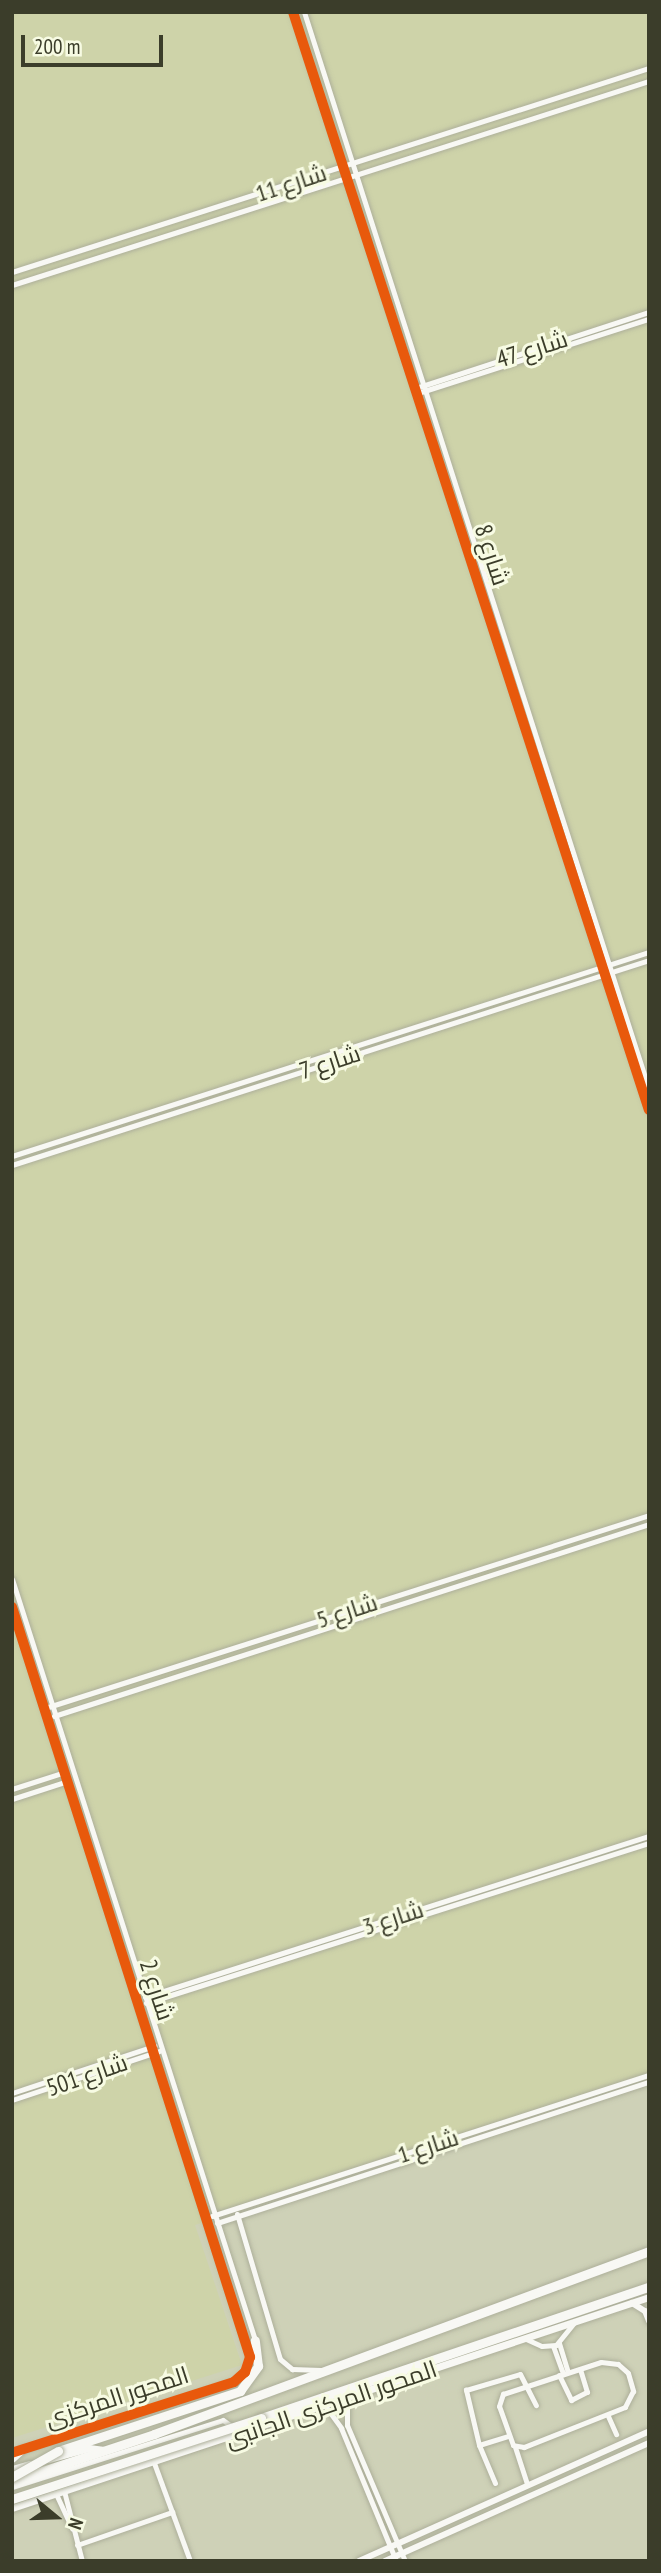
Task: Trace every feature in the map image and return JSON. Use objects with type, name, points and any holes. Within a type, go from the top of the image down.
[{"type":"highway","name":"المحور المركزى","points":[[12,2479],[105,2450],[328,2371],[649,2251]]},
{"type":"highway","points":[[12,2498],[261,2418],[649,2287]]},
{"type":"highway","points":[[12,2479],[58,2451],[236,2394],[256,2371],[255,2340]]},
{"type":"main road","name":"المحور المركزى الجانبى","points":[[12,2508],[326,2407],[649,2297]]},
{"type":"main road","points":[[12,2459],[23,2449]]},
{"type":"main road","points":[[12,2469],[85,2449],[105,2450]]},
{"type":"street","name":"شارع 8","points":[[293,12],[420,390],[649,1110]]},
{"type":"street","name":"شارع 8","points":[[304,12],[353,163],[420,390]]},
{"type":"street","name":"شارع 11","points":[[12,272],[649,68]]},
{"type":"street","name":"شارع 11","points":[[12,285],[649,81]]},
{"type":"street","name":"شارع 47","points":[[420,390],[649,312]]},
{"type":"street","name":"شارع 47","points":[[420,390],[649,319]]},
{"type":"street","name":"شارع 7","points":[[12,1165],[606,970],[649,952]]},
{"type":"street","name":"شارع 7","points":[[12,1156],[606,970],[649,960]]},
{"type":"street","name":"شارع 8","points":[[606,970],[649,1090]]},
{"type":"street","name":"شارع 5","points":[[45,1708],[649,1515]]},
{"type":"street","name":"شارع 5","points":[[48,1718],[649,1524]]},
{"type":"street","points":[[452,1578],[455,1588]]},
{"type":"street","name":"شارع 2","points":[[12,1579],[255,2340]]},
{"type":"street","name":"شارع 2","points":[[12,1607],[250,2353],[247,2368],[234,2382]]},
{"type":"street","points":[[12,1789],[65,1772]]},
{"type":"street","points":[[12,1799],[68,1781]]},
{"type":"street","name":"شارع 3","points":[[146,2000],[649,1836]]},
{"type":"street","name":"شارع 3","points":[[138,2002],[649,1843]]},
{"type":"street","name":"شارع 501","points":[[12,2093],[161,2047]]},
{"type":"street","name":"شارع 501","points":[[12,2100],[154,2049]]},
{"type":"street","name":"شارع 1","points":[[208,2217],[649,2075]]},
{"type":"street","name":"شارع 1","points":[[210,2225],[649,2082]]},
{"type":"street","points":[[440,2142],[442,2150]]},
{"type":"street","points":[[236,2209],[280,2359],[292,2369],[328,2371]]},
{"type":"street","points":[[632,2303],[648,2319]]},
{"type":"street","points":[[556,2344],[574,2323]]},
{"type":"street","points":[[526,2339],[556,2344]]},
{"type":"street","points":[[556,2344],[571,2400],[587,2392],[580,2369]]},
{"type":"street","points":[[515,2447],[608,2416],[630,2399],[628,2373],[610,2362],[527,2385],[500,2398],[508,2436],[515,2447],[527,2485]]},
{"type":"street","points":[[495,2483],[479,2445],[466,2390],[519,2374],[536,2406]]},
{"type":"street","name":"المحور المركزى","points":[[12,2452],[234,2382]]},
{"type":"street","points":[[344,2426],[347,2399]]},
{"type":"street","points":[[326,2407],[344,2426],[400,2558]]},
{"type":"street","points":[[608,2416],[616,2434]]},
{"type":"street","points":[[12,2487],[223,2420],[233,2424],[231,2438]]},
{"type":"street","points":[[359,2561],[649,2431]]},
{"type":"street","points":[[479,2445],[508,2436]]},
{"type":"street","points":[[385,2561],[400,2558],[649,2443]]},
{"type":"street","points":[[154,2463],[190,2561]]},
{"type":"street","points":[[561,2470],[565,2480]]},
{"type":"street","points":[[545,2477],[548,2488]]},
{"type":"street","points":[[60,2492],[82,2561]]},
{"type":"street","points":[[77,2545],[172,2512]]},
{"type":"shaded area","points":[[12,12],[649,12],[649,2079],[195,2225],[242,2365],[12,2438]]},
{"type":"cycle path","points":[[293,12],[649,1110]]},
{"type":"cycle path","points":[[12,1607],[250,2357],[245,2372],[234,2382],[12,2453]]}]
